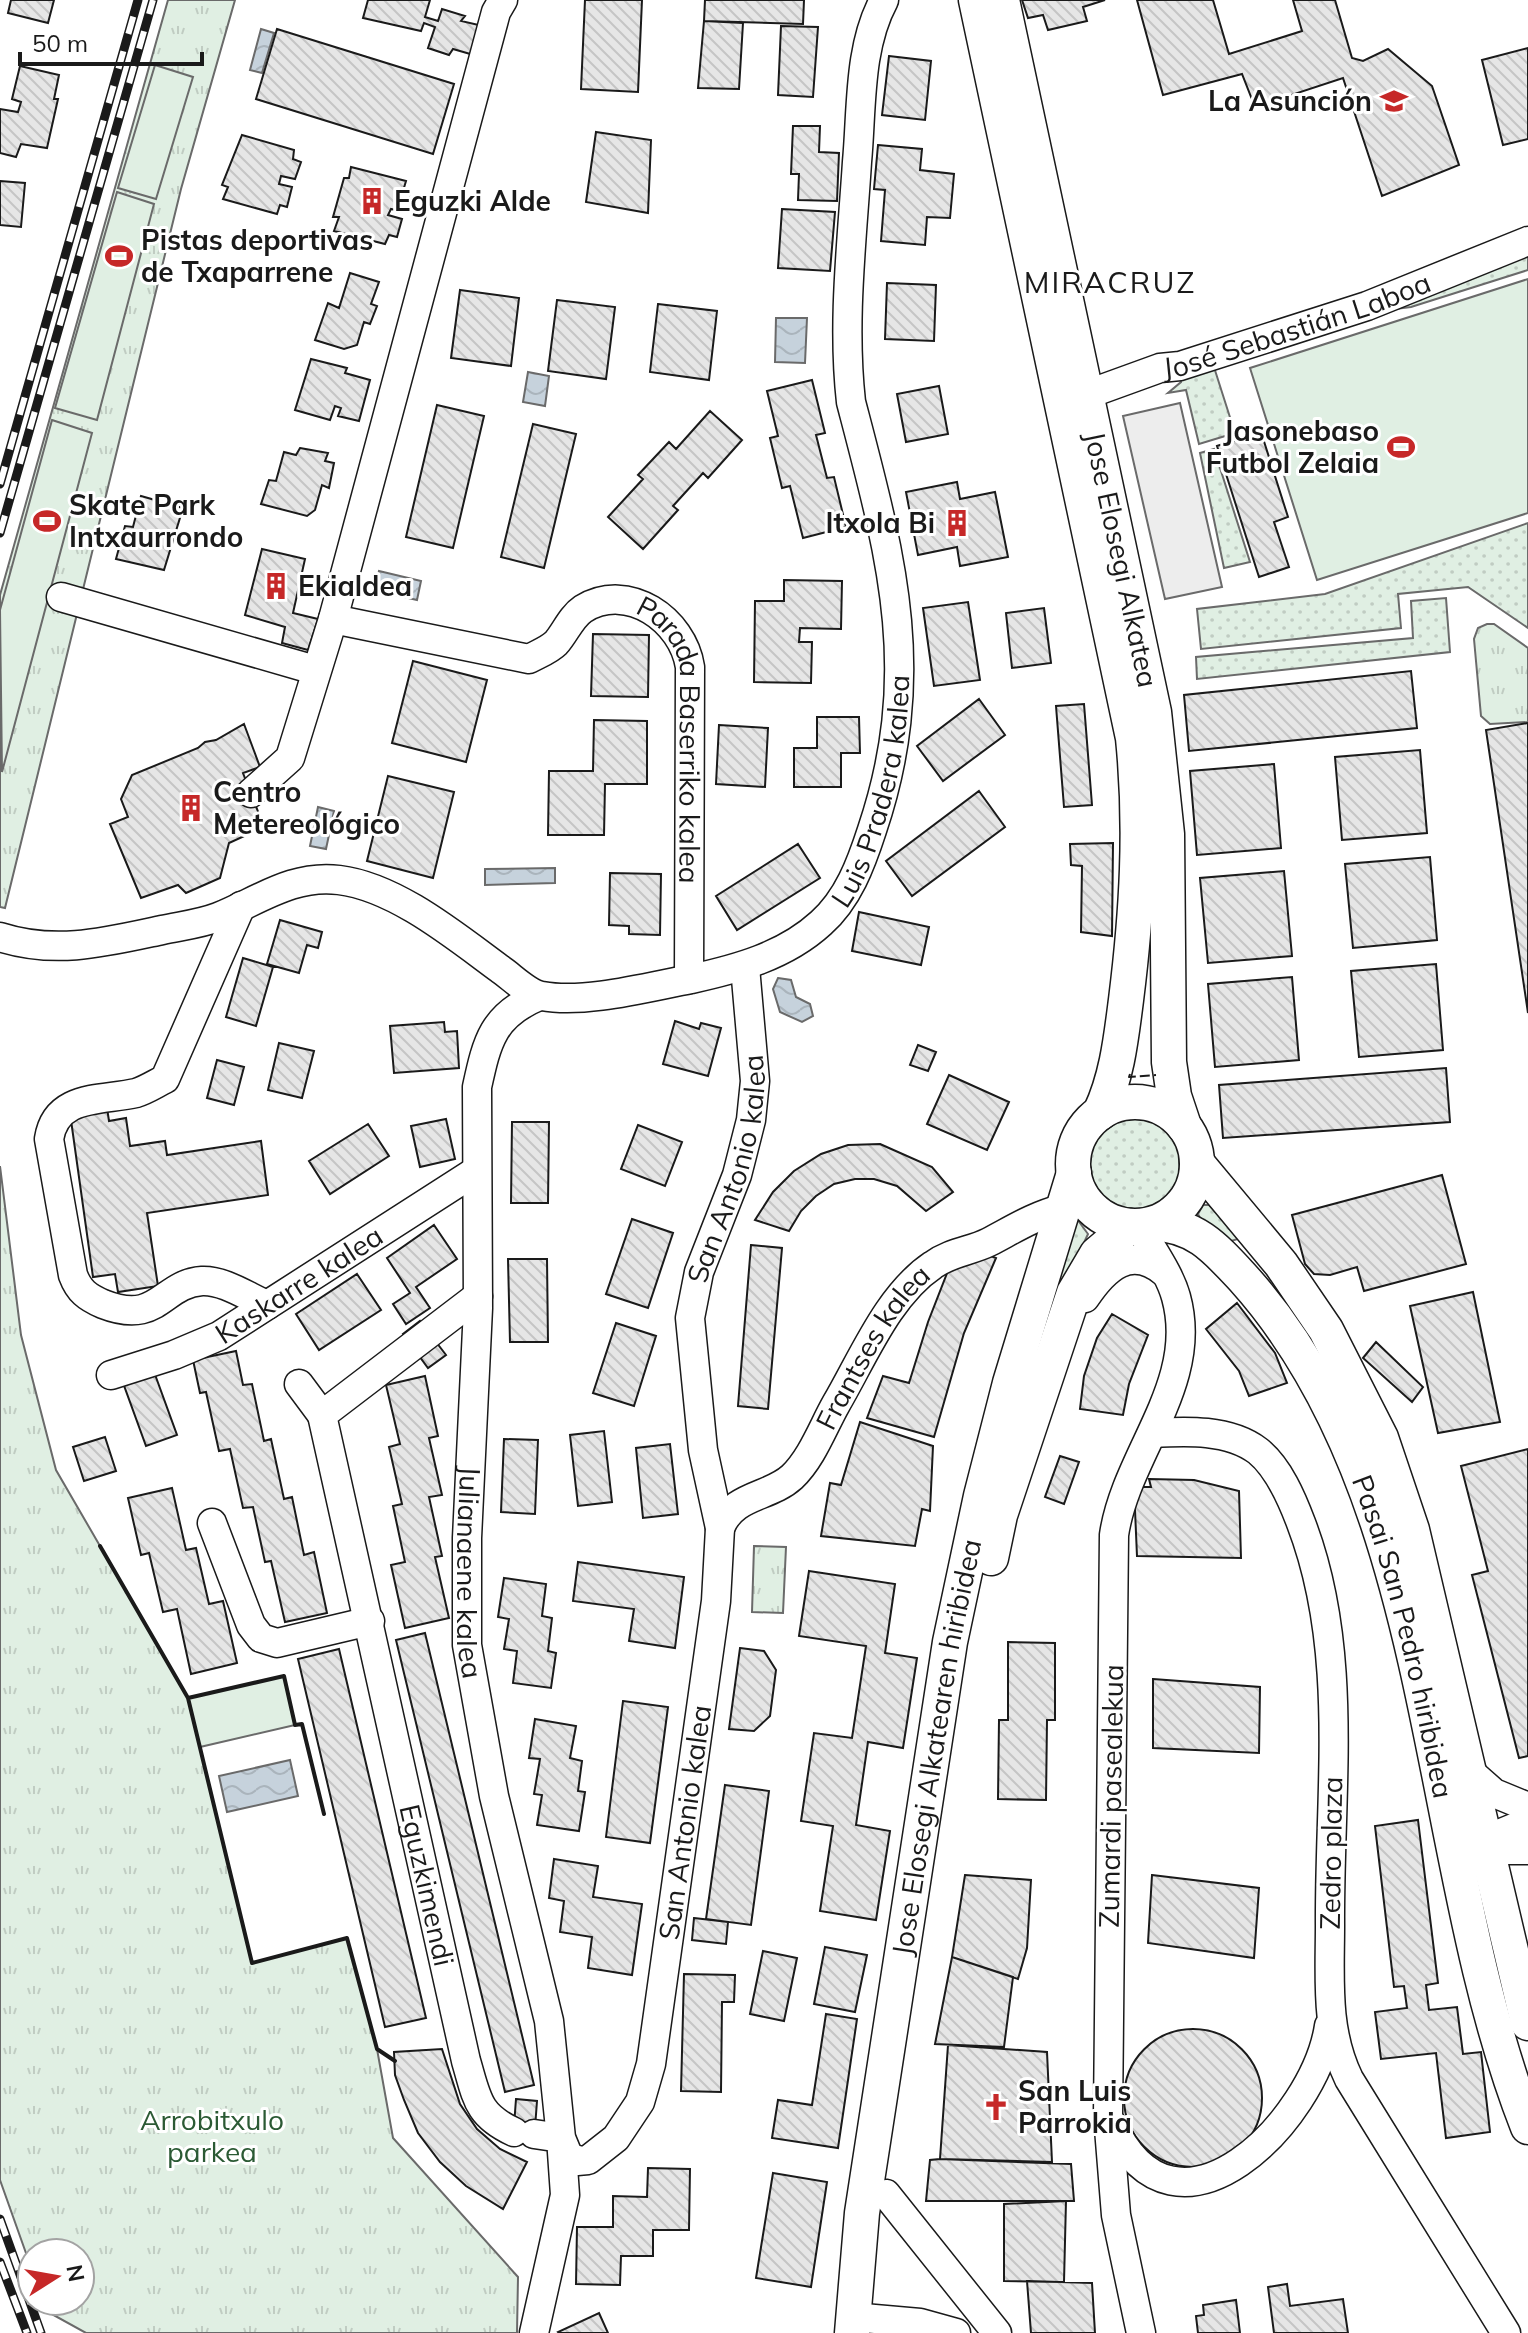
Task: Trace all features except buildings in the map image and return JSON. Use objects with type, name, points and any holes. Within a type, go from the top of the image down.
[{"type":"main road","points":[[976,0],[1074,399],[1127,699],[1139,817],[1137,896],[1118,1063],[1100,1113],[1081,1133],[1073,1159],[1074,1173],[1087,1204],[1106,1219],[1141,1225],[1181,1207],[1195,1179],[1197,1163],[1184,1126],[1160,1107],[1145,1103],[1129,1102],[1100,1113]]},
{"type":"main road","name":"Jose Elosegi Alkatea","points":[[1002,0],[1074,399],[1158,742],[1167,834],[1169,1062],[1174,1096],[1184,1126]]},
{"type":"main road","name":"Pasai San Pedro hiribidea","points":[[1197,1163],[1304,1296],[1340,1352],[1362,1394],[1400,1488],[1528,2023]]},
{"type":"main road","name":"Jose Elosegi Alkatearen hiribidea","points":[[862,2326],[862,2213],[950,1642],[984,1482],[1061,1209],[1074,1173]]},
{"type":"main road","name":"Jose Elosegi Alkatearen hiribidea","points":[[862,2326],[886,2194],[977,1617],[1000,1515],[1058,1338],[1088,1266],[1112,1239],[1141,1225]]},
{"type":"main road","name":"Pasai San Pedro hiribidea","points":[[1141,1225],[1188,1230],[1225,1259],[1289,1336],[1336,1416],[1369,1499],[1392,1576],[1489,2005],[1528,2127]]},
{"type":"street","points":[[251,793],[290,758],[333,619],[492,27],[503,0]]},
{"type":"street","name":"Luis Pradera kalea","points":[[539,996],[599,994],[689,979],[745,967],[785,948],[820,924],[842,900],[857,872],[879,810],[894,734],[900,647],[895,581],[851,402],[848,371],[853,223],[865,60],[873,7]]},
{"type":"street","name":"José Sebastián Laboa","points":[[1074,399],[1135,377],[1367,306],[1528,241]]},
{"type":"street","points":[[61,597],[315,670]]},
{"type":"street","name":"Parada Baserriko kalea","points":[[333,619],[529,659],[554,646],[583,609],[609,602],[631,603],[659,614],[675,628],[687,646],[690,667],[689,979]]},
{"type":"street","points":[[0,937],[57,948],[89,945],[214,919],[306,880],[343,880],[424,914],[539,996]]},
{"type":"street","points":[[241,906],[165,1079],[139,1092],[90,1100],[64,1110],[52,1122],[49,1139],[78,1289],[104,1304],[133,1311],[160,1304],[190,1284],[203,1281],[217,1283],[267,1305]]},
{"type":"street","name":"San Antonio kalea","points":[[555,2145],[616,2138],[640,2102],[651,2064],[716,1601],[720,1528],[703,1450],[690,1318],[699,1272],[740,1165],[751,1120],[755,1081],[745,967]]},
{"type":"street","name":"Julianaene kalea","points":[[539,996],[512,1007],[497,1024],[483,1057],[477,1087],[478,1296],[467,1538],[467,1645],[494,1796],[549,2021],[555,2145]]},
{"type":"street","name":"Kaskarre kalea","points":[[111,1375],[208,1341],[476,1171]]},
{"type":"street","name":"Frantses kalea","points":[[720,1528],[730,1510],[762,1491],[778,1486],[802,1464],[894,1306],[914,1281],[934,1264],[960,1251],[986,1244],[1032,1217],[1061,1209]]},
{"type":"street","name":"Zumardi pasealekua","points":[[1141,1225],[1176,1297],[1181,1340],[1168,1400],[1118,1507],[1114,1535],[1108,2116],[1116,2215],[1141,2333]]},
{"type":"street","points":[[1058,1338],[1098,1278],[1116,1263],[1137,1259],[1164,1272]]},
{"type":"street","points":[[299,1384],[322,1415],[478,1296]]},
{"type":"street","name":"Eguzkimendi","points":[[322,1415],[466,2061],[479,2105],[492,2122],[555,2145]]},
{"type":"street","name":"Zedro plaza","points":[[1153,1433],[1219,1435],[1258,1451],[1293,1502],[1322,1587],[1334,1702],[1330,2020],[1337,2051],[1349,2079],[1506,2333]]},
{"type":"street","points":[[708,1463],[718,1477],[730,1485],[762,1491]]},
{"type":"street","points":[[212,1523],[251,1625],[261,1638],[277,1643],[370,1621]]},
{"type":"street","points":[[1468,1770],[1494,1793],[1528,1807]]},
{"type":"street","points":[[1445,1813],[1484,1842],[1501,1850],[1528,1850]]},
{"type":"street","points":[[1462,1885],[1467,1863],[1484,1842],[1528,1822]]},
{"type":"street","points":[[1501,1915],[1513,1879],[1528,1857]]},
{"type":"street","points":[[1108,2116],[1122,2147],[1144,2168],[1169,2179],[1194,2182],[1219,2177],[1248,2159],[1269,2139],[1310,2081],[1323,2052],[1330,2020]]},
{"type":"street","points":[[1310,2081],[1330,2073],[1349,2079]]},
{"type":"street","points":[[534,2333],[565,2195],[555,2145]]},
{"type":"street","points":[[886,2194],[997,2333]]},
{"type":"street","points":[[862,2326],[920,2323],[956,2333]]},
{"type":"green space","points":[[168,0],[235,0],[181,189],[5,908],[0,907],[0,595]]},
{"type":"green space","points":[[155,65],[193,77],[156,199],[118,188]]},
{"type":"green space","name":"Pistas deportivas de Txaparrene","points":[[117,192],[154,204],[97,420],[55,408]]},
{"type":"green space","points":[[1528,250],[1528,270],[1411,307],[1387,310]]},
{"type":"green space","name":"Jasonebaso Futbol Zelaia","points":[[1528,279],[1528,513],[1317,580],[1250,368]]},
{"type":"green space","points":[[1213,364],[1235,433],[1199,444],[1186,390],[1168,393],[1181,382],[1180,376]]},
{"type":"green space","name":"Skate Park Intxaurrondo","points":[[52,420],[92,433],[2,772],[0,610]]},
{"type":"green space","points":[[1214,449],[1250,562],[1224,568],[1200,453]]},
{"type":"green space","points":[[1528,523],[1528,628],[1468,587],[1398,594],[1401,628],[1201,649],[1197,609],[1325,594]]},
{"type":"green space","points":[[1446,598],[1450,652],[1197,679],[1196,657],[1413,638],[1411,601]]},
{"type":"green space","points":[[1494,624],[1528,648],[1528,722],[1490,724],[1481,716],[1474,639],[1478,628]]},
{"type":"green space","points":[[1135,1118],[1161,1126],[1173,1138],[1181,1164],[1173,1190],[1161,1202],[1135,1210],[1109,1202],[1097,1190],[1089,1164],[1097,1138],[1109,1126]]},
{"type":"green space","name":"Arrobitxulo parkea","points":[[0,1166],[21,1335],[56,1470],[188,1698],[252,1963],[347,1938],[377,2049],[393,2138],[518,2277],[517,2333],[86,2333],[57,2317],[96,2317],[96,2237],[20,2237],[0,2180]]},
{"type":"green space","points":[[1203,1205],[1209,1205],[1241,1238],[1228,1242],[1201,1220],[1198,1214]]},
{"type":"green space","points":[[1077,1219],[1088,1234],[1064,1286],[1033,1374],[1070,1221]]},
{"type":"green space","points":[[754,1546],[786,1547],[783,1613],[752,1612]]},
{"type":"green space","points":[[284,1676],[295,1725],[200,1747],[188,1698]]},
{"type":"shaded area","points":[[1180,403],[1222,587],[1165,599],[1123,416]]},
{"type":"water","points":[[261,29],[274,33],[262,73],[250,70]]},
{"type":"water","points":[[776,318],[807,318],[805,363],[775,362]]},
{"type":"water","points":[[528,372],[549,376],[545,406],[523,402]]},
{"type":"water","points":[[379,571],[421,581],[417,600],[374,590]]},
{"type":"water","points":[[318,807],[334,811],[326,849],[310,846]]},
{"type":"water","points":[[555,868],[555,883],[485,885],[485,869]]},
{"type":"water","points":[[778,978],[791,980],[796,997],[810,1004],[813,1016],[802,1022],[780,1012],[773,989]]},
{"type":"water","points":[[290,1760],[298,1796],[227,1812],[219,1776]]},
{"type":"railway","points":[[0,484],[138,0]]},
{"type":"railway","points":[[0,533],[153,0]]},
{"type":"railway","points":[[0,2219],[41,2333]]},
{"type":"railway","points":[[0,2262],[27,2333]]},
{"type":"fence","points":[[1130,1074],[1129,1077],[1156,1075]]},
{"type":"wall","points":[[100,1546],[188,1698],[252,1963],[347,1938],[377,2049],[395,2061]]},
{"type":"wall","points":[[188,1698],[284,1676],[295,1725],[302,1724],[324,1814]]},
{"type":"place","name":"La Asunción","points":[[1394,101]]},
{"type":"place","name":"Eguzki Alde","points":[[372,201]]},
{"type":"place","name":"Pistas deportivas de Txaparrene","points":[[119,256]]},
{"type":"place","name":"Jasonebaso Futbol Zelaia","points":[[1401,447]]},
{"type":"place","name":"Skate Park Intxaurrondo","points":[[47,521]]},
{"type":"place","name":"Itxola Bi","points":[[957,523]]},
{"type":"place","name":"Ekialdea","points":[[276,586]]},
{"type":"place","name":"Centro Metereológico","points":[[191,808]]},
{"type":"place","name":"San Luis Parrokia","points":[[996,2107]]},
{"type":"district","name":"MIRACRUZ","points":[[1110,283]]}]
